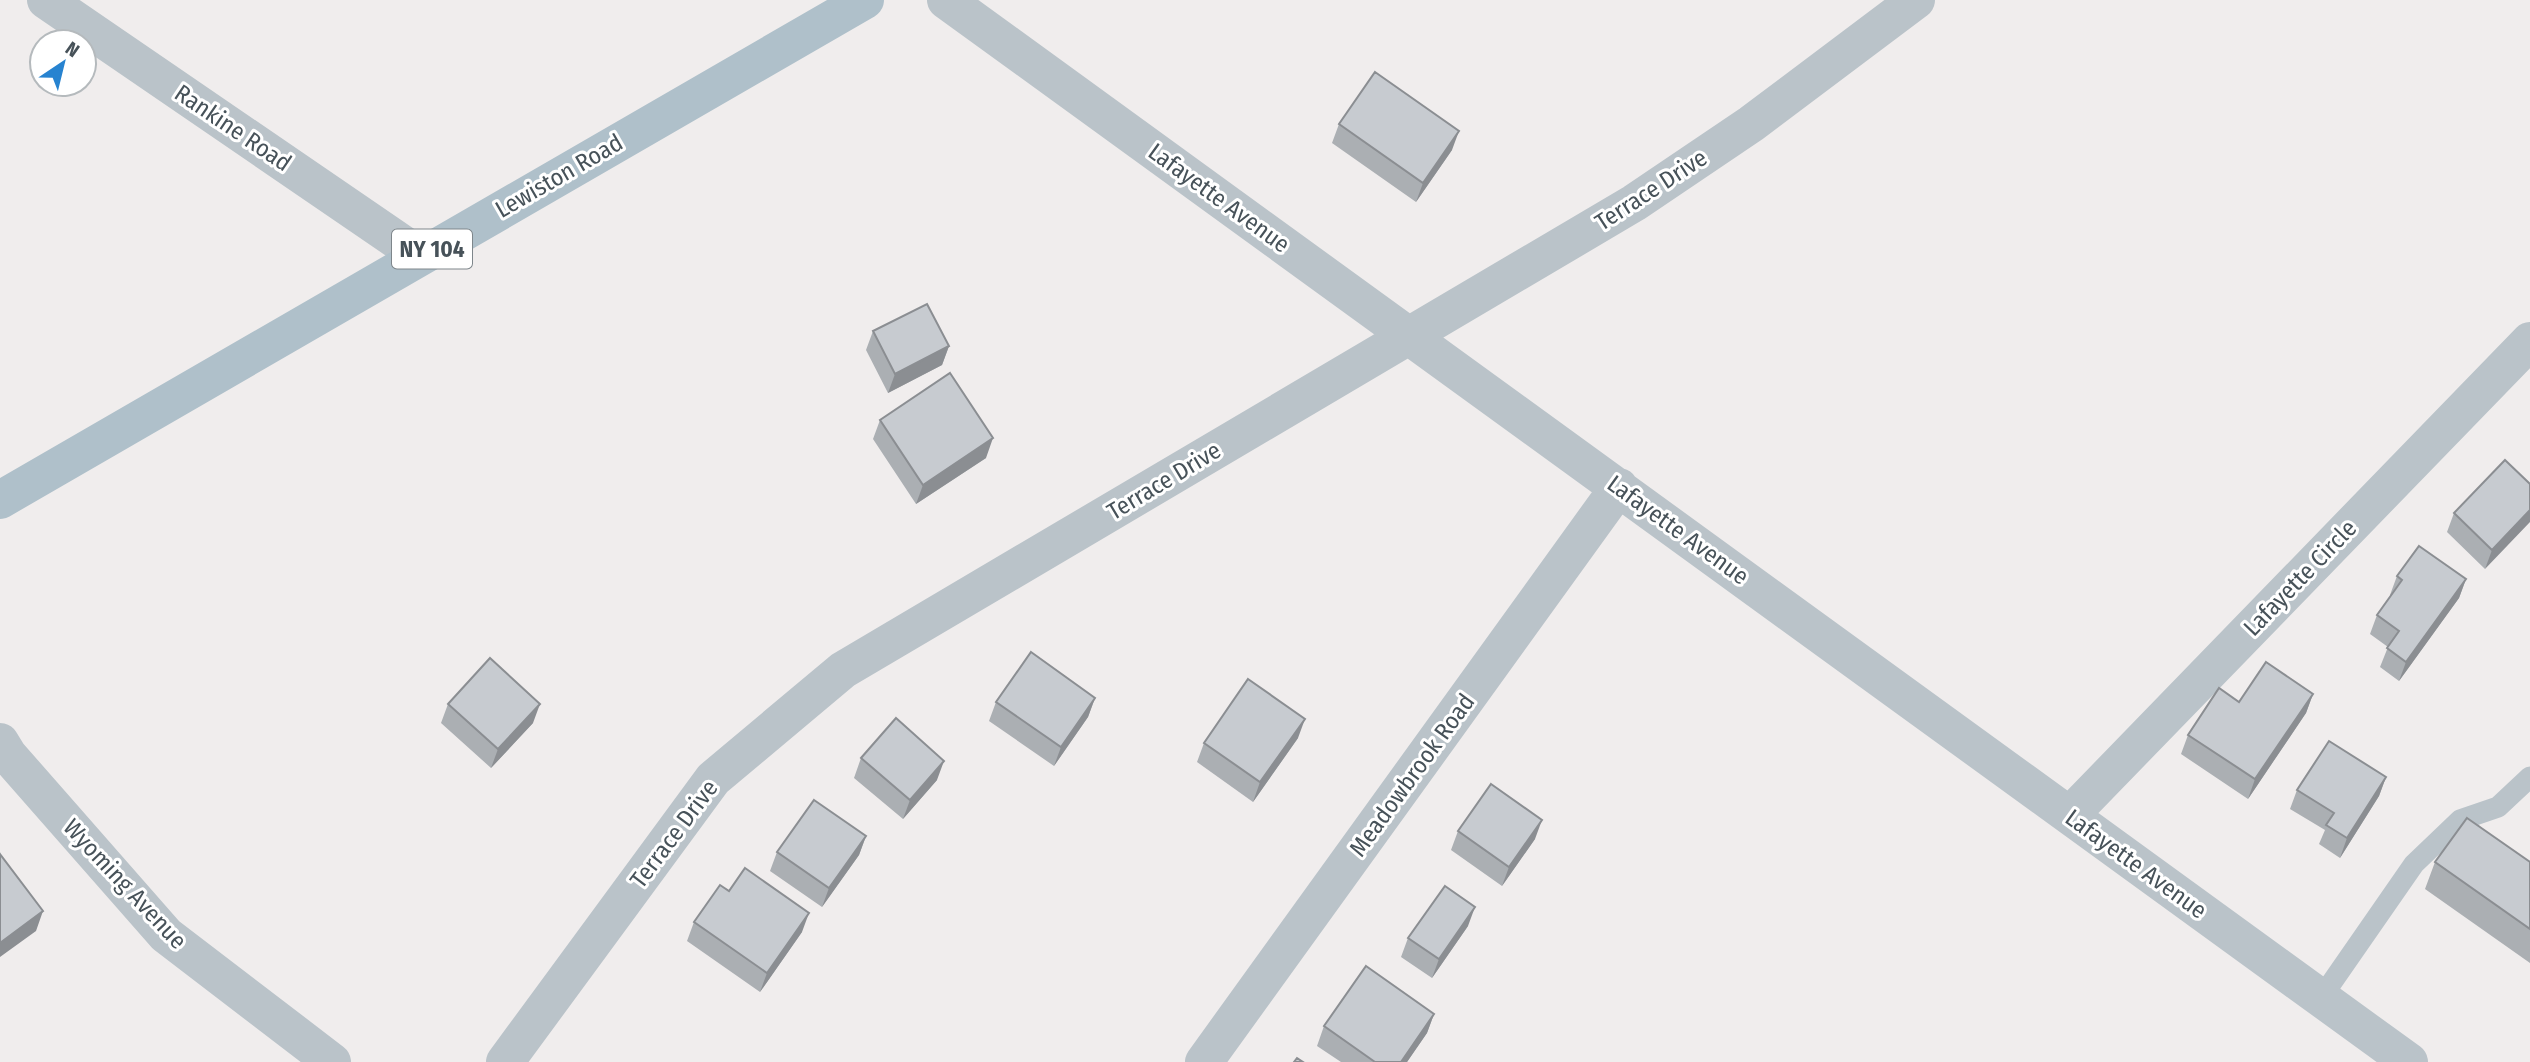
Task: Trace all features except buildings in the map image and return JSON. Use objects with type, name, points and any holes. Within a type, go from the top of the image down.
[{"type":"main road","name":"Lewiston Road","points":[[0,500],[865,0]]},
{"type":"street","name":"Rankine Road","points":[[46,0],[420,256]]},
{"type":"street","name":"Lafayette Avenue","points":[[946,0],[2409,1062]]},
{"type":"street","name":"Terrace Drive","points":[[505,1062],[713,779],[843,670],[1634,203],[1751,124],[1916,0]]},
{"type":"street","name":"Lafayette Circle","points":[[2070,815],[2530,341]]},
{"type":"street","name":"Meadowbrook Road","points":[[1204,1062],[1619,487]]},
{"type":"street","name":"Wyoming Avenue","points":[[0,742],[8,755],[166,935],[332,1062]]},
{"type":"lane","points":[[2321,998],[2414,864],[2460,820],[2498,807],[2530,777]]}]
